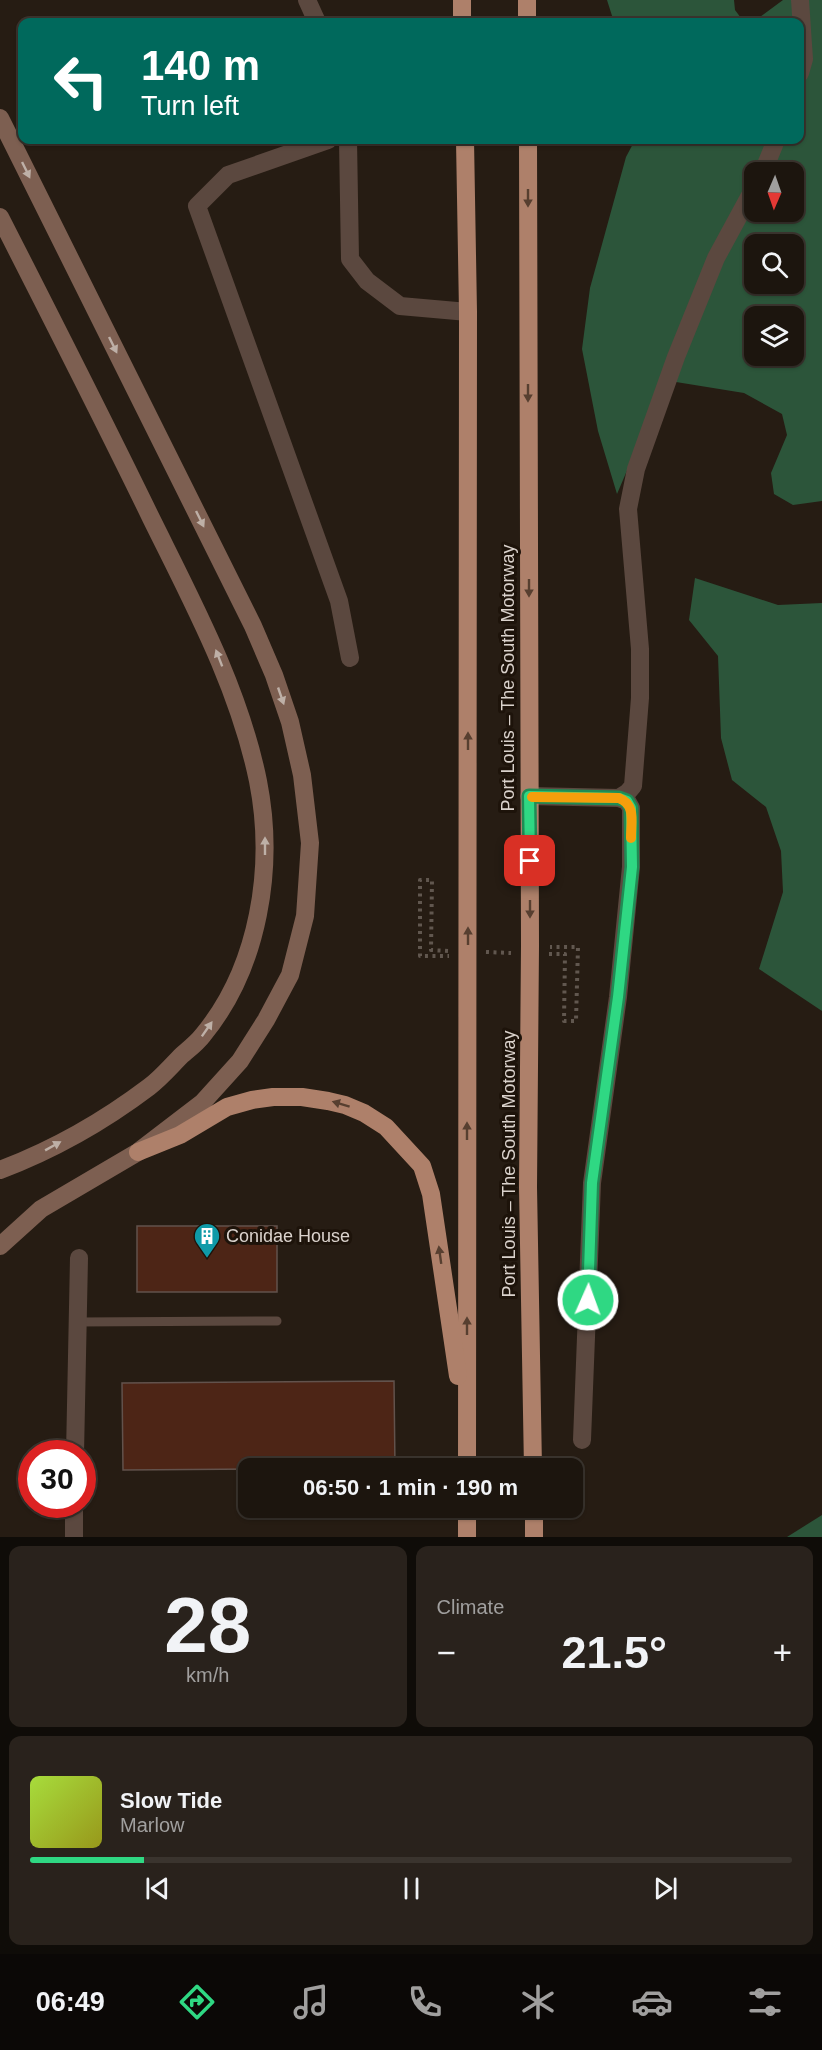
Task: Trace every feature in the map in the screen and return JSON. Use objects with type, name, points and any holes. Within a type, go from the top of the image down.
[{"type":"highway","points":[[462,0],[462,18]]},
{"type":"highway","points":[[527,0],[527,18]]},
{"type":"highway","points":[[465,144],[468,312],[467,1458]]},
{"type":"highway","name":"Port Louis – The South Motorway","points":[[528,144],[531,951],[528,1187],[533,1458]]},
{"type":"highway","points":[[138,1152],[180,1135],[226,1107],[273,1097],[302,1097],[345,1105],[364,1113],[386,1127],[422,1166],[431,1194],[467,1437]]},
{"type":"highway","points":[[467,1518],[467,1537]]},
{"type":"highway","points":[[534,1518],[534,1537]]},
{"type":"street","points":[[307,0],[314,18]]},
{"type":"street","points":[[800,0],[801,18]]},
{"type":"street","points":[[0,118],[253,626],[274,675],[290,722],[302,775],[310,843],[305,916],[290,975],[266,1020],[240,1061],[202,1103],[138,1152],[42,1209],[0,1246]]},
{"type":"street","points":[[317,144],[228,175],[197,206],[339,602],[350,658]]},
{"type":"street","points":[[348,144],[350,259],[367,280],[400,306],[468,312]]},
{"type":"street","points":[[767,162],[774,144]]},
{"type":"street","points":[[619,798],[633,786],[640,698],[637,598],[628,509],[636,469],[676,357],[716,258],[744,206]]},
{"type":"street","points":[[0,217],[114,442],[214,647],[241,716],[253,760],[266,843],[262,898],[249,948],[231,991],[203,1035],[151,1086],[94,1123],[35,1157],[0,1170]]},
{"type":"street","points":[[529,796],[619,798],[627,801],[631,808],[632,867],[618,997],[592,1183],[582,1440]]},
{"type":"street","points":[[75,1440],[79,1258]]},
{"type":"street","points":[[74,1518],[74,1537]]},
{"type":"lane","points":[[78,1322],[277,1321]]},
{"type":"path","points":[[466,953],[431,950],[432,880],[420,880],[420,956],[578,947],[576,1021],[564,1021],[565,954],[531,951]]},
{"type":"green space","points":[[607,0],[734,0],[735,10],[741,18],[613,18]]},
{"type":"green space","points":[[783,0],[822,0],[822,501],[793,505],[774,494],[771,473],[787,435],[782,414],[744,393],[676,382],[649,419],[617,494],[598,431],[582,349],[590,288],[626,157],[633,144],[804,144],[804,18],[758,18]]},
{"type":"green space","points":[[695,578],[778,605],[822,603],[822,1011],[759,969],[783,892],[781,851],[766,807],[732,780],[721,738],[718,656],[689,620]]},
{"type":"green space","points":[[822,1515],[822,1537],[787,1537]]},
{"type":"building","name":"Conidae House","points":[[137,1226],[277,1226],[277,1292],[137,1292]]},
{"type":"building","points":[[394,1381],[395,1458],[238,1458],[238,1469],[123,1470],[122,1383]]},
{"type":"slow traffic","points":[[532,797],[619,798],[627,801],[631,808],[631,838]]},
{"type":"place","name":"Conidae House","points":[[207,1259]]},
{"type":"route","points":[[530,861],[529,796],[619,798],[627,801],[631,808],[632,867],[618,997],[592,1183],[588,1300]]}]
